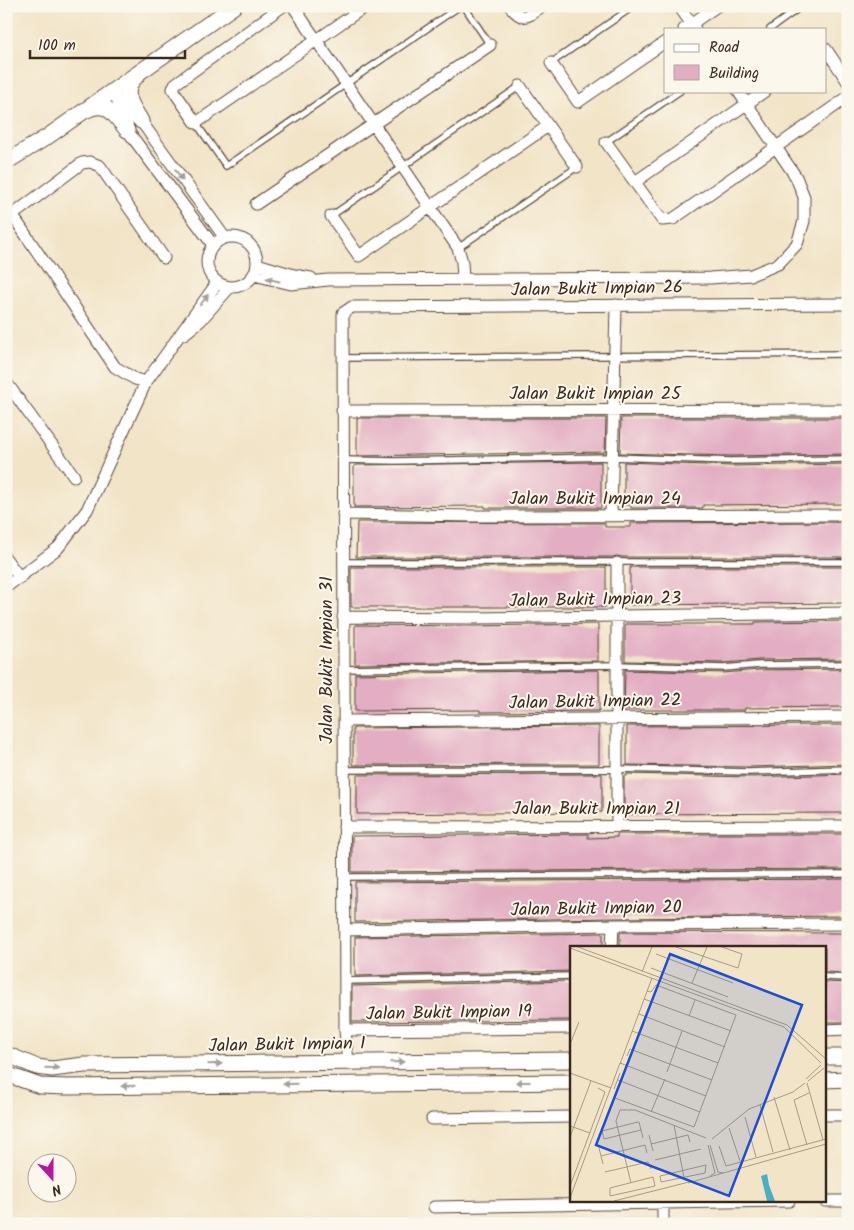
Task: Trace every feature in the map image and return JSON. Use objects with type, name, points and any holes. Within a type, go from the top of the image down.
[{"type":"street","points":[[6,162],[41,132],[218,6]]},
{"type":"street","points":[[6,162],[81,113],[234,6]]},
{"type":"street","points":[[283,6],[174,84],[173,89],[196,123],[366,6]]},
{"type":"street","points":[[293,6],[458,248],[462,262],[463,279]]},
{"type":"street","points":[[510,6],[517,16],[526,17],[542,6]]},
{"type":"street","points":[[679,6],[690,27],[717,6]]},
{"type":"street","points":[[551,63],[578,102],[664,43]]},
{"type":"street","points":[[256,204],[490,45]]},
{"type":"street","points":[[826,49],[848,82]]},
{"type":"street","points":[[132,122],[127,90],[133,79],[147,67]]},
{"type":"street","points":[[92,95],[112,91],[123,73]]},
{"type":"street","points":[[520,86],[577,166]]},
{"type":"street","points":[[112,91],[132,122],[153,166],[213,245]]},
{"type":"street","points":[[256,270],[328,280],[710,278],[751,275],[778,264],[797,244],[804,221],[804,197],[796,177],[739,92]]},
{"type":"street","points":[[635,182],[764,92]]},
{"type":"street","points":[[606,142],[662,220],[668,220],[673,219],[777,148],[848,97]]},
{"type":"street","points":[[81,113],[93,107],[104,106],[132,122],[166,157],[225,238]]},
{"type":"street","points":[[331,216],[358,256],[548,126]]},
{"type":"street","points":[[153,166],[166,157]]},
{"type":"street","points":[[146,382],[135,379],[116,367],[9,218],[82,163],[90,162],[100,166],[164,258]]},
{"type":"street","points":[[182,206],[194,196]]},
{"type":"street","points":[[233,237],[241,239],[253,248],[257,256],[256,270],[246,284],[229,288],[217,283],[211,277],[207,269],[206,260],[213,245],[225,238],[233,237]]},
{"type":"street","points":[[6,587],[58,548],[87,510],[146,382],[217,283]]},
{"type":"street","points":[[172,345],[200,321],[229,288]]},
{"type":"street","name":"Jalan Bukit Impian 26","points":[[347,309],[352,307],[472,308],[848,304]]},
{"type":"street","points":[[611,515],[616,305]]},
{"type":"street","name":"Jalan Bukit Impian 31","points":[[345,1013],[342,318],[343,313],[347,309]]},
{"type":"street","points":[[6,382],[74,476]]},
{"type":"street","name":"Jalan Bukit Impian 25","points":[[342,410],[848,410]]},
{"type":"street","name":"Jalan Bukit Impian 24","points":[[343,514],[473,516],[848,515]]},
{"type":"street","points":[[6,559],[20,578]]},
{"type":"street","points":[[617,563],[617,826]]},
{"type":"street","name":"Jalan Bukit Impian 23","points":[[343,617],[471,618],[848,613]]},
{"type":"street","name":"Jalan Bukit Impian 22","points":[[344,721],[848,717]]},
{"type":"street","name":"Jalan Bukit Impian 21","points":[[344,827],[848,826]]},
{"type":"street","name":"Jalan Bukit Impian 20","points":[[345,930],[613,925],[848,924]]},
{"type":"street","points":[[612,946],[613,925]]},
{"type":"street","name":"Jalan Bukit Impian 19","points":[[345,1013],[345,1030],[570,1028]]},
{"type":"street","points":[[345,1030],[348,1063],[360,1076],[372,1084]]},
{"type":"street","points":[[826,1030],[848,1030]]},
{"type":"street","name":"Jalan Bukit Impian 1","points":[[6,1054],[37,1067],[52,1069],[84,1065],[570,1060]]},
{"type":"street","points":[[826,1057],[848,1057]]},
{"type":"street","points":[[317,1084],[333,1075],[348,1063]]},
{"type":"street","points":[[6,1074],[40,1086],[570,1082]]},
{"type":"street","points":[[826,1080],[848,1079]]},
{"type":"street","points":[[826,1115],[848,1115]]},
{"type":"street","points":[[432,1119],[570,1117]]},
{"type":"street","points":[[826,1201],[848,1200]]},
{"type":"street","points":[[434,1208],[663,1202],[663,1224]]},
{"type":"lane","points":[[196,123],[226,166],[462,6],[490,45]]},
{"type":"lane","points":[[551,63],[634,6]]},
{"type":"lane","points":[[771,28],[802,6]]},
{"type":"lane","points":[[331,216],[520,86]]},
{"type":"lane","points":[[606,142],[679,92]]},
{"type":"lane","points":[[458,248],[577,166]]},
{"type":"lane","points":[[342,358],[848,354]]},
{"type":"lane","points":[[342,460],[395,461],[612,457],[730,460],[848,459]]},
{"type":"lane","points":[[343,562],[848,562]]},
{"type":"lane","points":[[344,669],[617,665],[724,668],[759,665],[848,664]]},
{"type":"lane","points":[[344,770],[617,769],[749,772],[848,769]]},
{"type":"lane","points":[[344,877],[848,874]]},
{"type":"lane","points":[[345,981],[570,976]]},
{"type":"lane","points":[[826,977],[848,978]]},
{"type":"building","points":[[357,418],[606,418],[605,452],[357,456]]},
{"type":"building","points":[[621,418],[848,418],[848,454],[731,456],[620,453]]},
{"type":"building","points":[[601,462],[601,508],[485,508],[485,506],[354,507],[354,466],[357,465]]},
{"type":"building","points":[[624,462],[731,466],[848,464],[848,504],[703,505],[703,508],[631,508],[631,505],[624,505]]},
{"type":"building","points":[[357,522],[605,523],[605,527],[631,527],[631,523],[848,522],[848,557],[356,557]]},
{"type":"building","points":[[351,567],[606,567],[606,607],[351,607]]},
{"type":"building","points":[[630,567],[848,567],[848,603],[630,605]]},
{"type":"building","points":[[848,621],[848,659],[759,660],[724,663],[625,661],[625,624],[755,624],[755,622]]},
{"type":"building","points":[[598,624],[598,661],[355,664],[355,625]]},
{"type":"building","points":[[848,669],[848,707],[745,708],[745,710],[624,710],[625,670],[724,673],[759,670]]},
{"type":"building","points":[[598,670],[599,711],[355,711],[355,674]]},
{"type":"building","points":[[848,725],[848,764],[749,767],[627,765],[627,726]]},
{"type":"building","points":[[599,726],[599,764],[353,765],[353,728]]},
{"type":"building","points":[[602,774],[602,812],[357,814],[357,775]]},
{"type":"building","points":[[627,774],[749,777],[848,774],[848,813],[624,814],[624,776],[627,776]]},
{"type":"building","points":[[588,834],[588,838],[617,837],[617,834],[848,834],[848,869],[352,872],[352,836]]},
{"type":"building","points":[[848,879],[848,916],[355,922],[355,882]]},
{"type":"building","points":[[620,932],[848,933],[848,973],[826,972],[826,946],[620,946]]},
{"type":"building","points":[[603,933],[603,946],[570,946],[570,971],[355,976],[355,937]]},
{"type":"building","points":[[570,981],[570,1020],[352,1022],[352,986]]},
{"type":"building","points":[[826,982],[848,983],[848,1022],[826,1022]]}]
